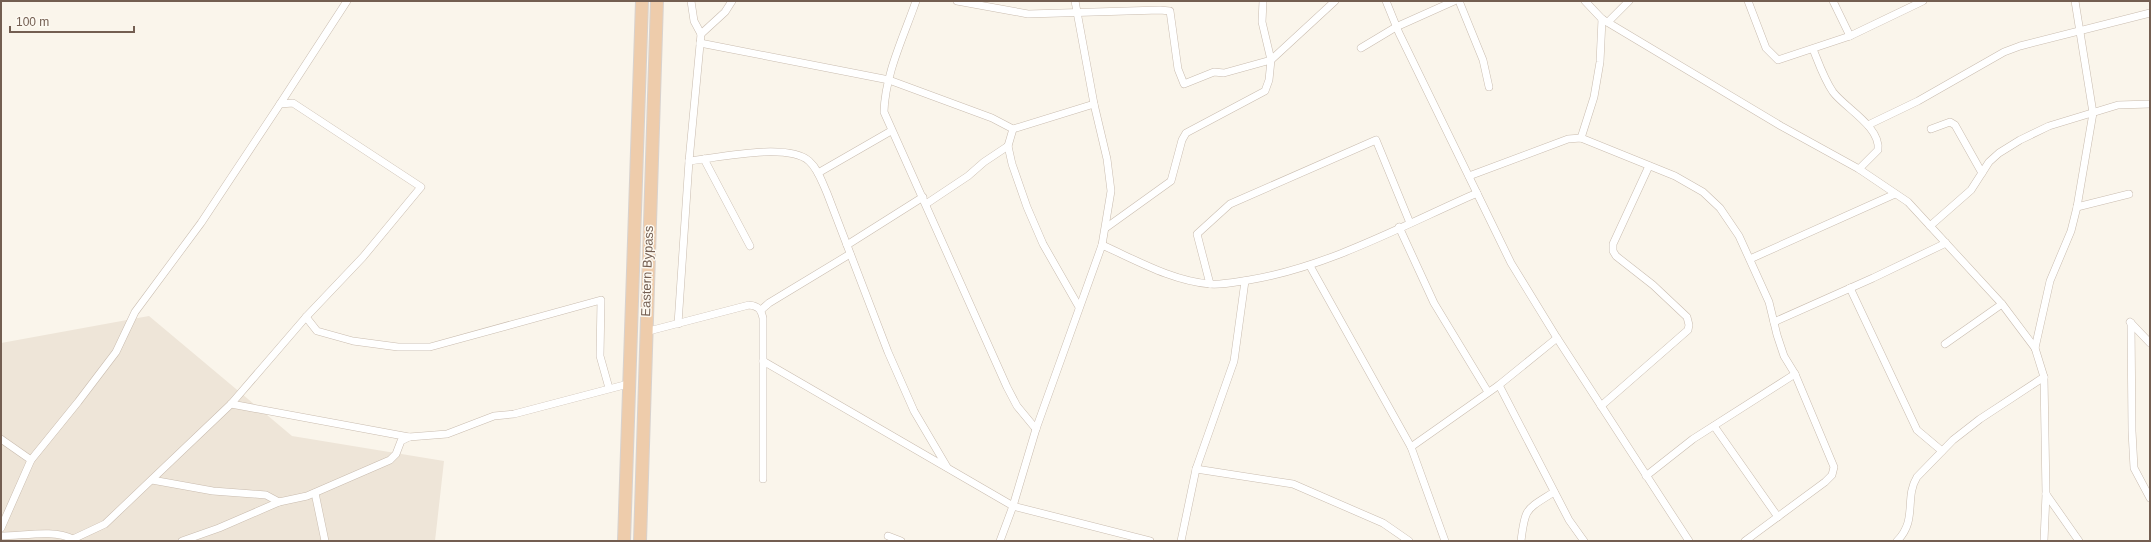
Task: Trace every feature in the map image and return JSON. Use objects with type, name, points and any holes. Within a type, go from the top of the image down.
[{"type":"highway","name":"Eastern Bypass","points":[[624,541],[628,384],[642,1]]},
{"type":"highway","name":"Eastern Bypass","points":[[640,541],[645,332],[657,1]]},
{"type":"street","points":[[1,528],[31,460],[116,352],[135,312],[200,223],[347,1]]},
{"type":"street","points":[[678,324],[689,161],[701,34],[694,21],[691,1]]},
{"type":"street","points":[[701,34],[725,12],[732,1]]},
{"type":"street","points":[[916,1],[884,95],[884,112],[891,131],[923,197],[1007,387],[1017,406],[1036,429]]},
{"type":"street","points":[[957,1],[1028,14],[1160,10],[1170,11],[1178,69],[1184,84],[1214,72],[1224,73],[1271,60],[1335,1]]},
{"type":"street","points":[[1000,541],[1013,506],[1036,429],[1102,245],[1107,227],[1111,191],[1107,159],[1094,104],[1075,1]]},
{"type":"street","points":[[1107,227],[1170,181],[1182,140],[1186,133],[1265,91],[1270,80],[1271,60],[1262,22],[1263,1]]},
{"type":"street","points":[[1386,1],[1396,27],[1470,176],[1511,263],[1557,338],[1689,541]]},
{"type":"street","points":[[1361,48],[1396,27],[1454,1]]},
{"type":"street","points":[[1459,1],[1483,60],[1489,87]]},
{"type":"street","points":[[1585,1],[1605,20],[1780,126],[1859,169],[1908,202],[2002,304],[2035,348],[2044,377],[2046,494],[2044,541]]},
{"type":"street","points":[[1581,138],[1595,90],[1605,20],[1629,1]]},
{"type":"street","points":[[1748,1],[1766,48],[1778,60],[1850,36],[1920,2]]},
{"type":"street","points":[[1833,1],[1850,36]]},
{"type":"street","points":[[2035,348],[2050,281],[2071,231],[2077,207],[2093,113],[2074,1]]},
{"type":"street","points":[[1868,125],[1918,101],[2004,52],[2020,46],[2150,13]]},
{"type":"street","points":[[700,43],[889,80],[992,118],[1013,129],[1094,104]]},
{"type":"street","points":[[1813,49],[1828,84],[1835,94],[1868,125],[1877,141],[1878,150],[1859,169]]},
{"type":"street","points":[[1,536],[54,534],[66,535],[73,540],[105,524],[231,404],[306,318],[363,257],[421,187],[294,103],[280,104]]},
{"type":"street","points":[[1930,226],[1971,190],[1982,173],[1999,153],[2020,140],[2049,126],[2118,105],[2150,104]]},
{"type":"street","points":[[1931,129],[1950,122],[1956,125],[1982,173]]},
{"type":"street","points":[[1013,129],[1008,146],[1012,164],[1027,207],[1043,244],[1079,308]]},
{"type":"street","points":[[818,173],[891,131]]},
{"type":"street","points":[[1470,176],[1568,139],[1581,138],[1675,176],[1703,192],[1714,203],[1739,236],[1770,302],[1777,336],[1784,356],[1795,374],[1834,467],[1832,475],[1825,482],[1749,540]]},
{"type":"street","points":[[1210,284],[1198,234],[1218,213],[1230,204],[1376,140],[1410,223]]},
{"type":"street","points":[[926,204],[968,176],[984,162],[1008,146]]},
{"type":"street","points":[[689,161],[782,152],[799,155],[809,162],[818,173],[888,352],[914,411],[947,467]]},
{"type":"street","points":[[704,159],[750,246]]},
{"type":"street","points":[[1601,406],[1688,330],[1689,325],[1687,317],[1653,285],[1616,256],[1613,251],[1613,244],[1649,166]]},
{"type":"street","points":[[1102,245],[1178,278],[1210,284],[1245,281],[1310,266],[1477,193]]},
{"type":"street","points":[[1750,259],[1895,194]]},
{"type":"street","points":[[2077,207],[2129,194]]},
{"type":"street","points":[[847,245],[923,197]]},
{"type":"street","points":[[1399,227],[1434,303],[1488,392]]},
{"type":"street","points":[[1774,322],[1946,243]]},
{"type":"street","points":[[761,310],[769,303],[850,254]]},
{"type":"street","points":[[1310,266],[1411,447],[1445,541]]},
{"type":"street","points":[[1181,541],[1196,469],[1234,361],[1245,281]]},
{"type":"street","points":[[1850,288],[1917,430],[1942,451]]},
{"type":"street","points":[[306,318],[317,331],[353,341],[398,347],[430,347],[601,300],[600,356],[609,388]]},
{"type":"street","points":[[1945,344],[2002,304]]},
{"type":"street","points":[[645,332],[749,305],[756,305],[761,310],[763,318],[763,479]]},
{"type":"street","points":[[2150,343],[2130,322],[2134,468],[2150,498]]},
{"type":"street","points":[[1411,447],[1499,385],[1557,338]]},
{"type":"street","points":[[763,361],[1013,506],[1150,541]]},
{"type":"street","points":[[1646,476],[1714,426],[1795,374]]},
{"type":"street","points":[[1897,541],[1906,532],[1909,522],[1914,483],[1942,451],[1980,420],[2044,377]]},
{"type":"street","points":[[231,404],[409,436],[447,434],[494,416],[514,414],[628,384]]},
{"type":"street","points":[[1499,385],[1569,520],[1584,541]]},
{"type":"street","points":[[1714,426],[1778,517]]},
{"type":"street","points":[[182,541],[219,528],[279,502],[315,493],[390,460],[396,454],[402,441],[409,436]]},
{"type":"street","points":[[1,439],[31,460]]},
{"type":"street","points":[[1196,469],[1293,484],[1383,523],[1409,541]]},
{"type":"street","points":[[152,480],[213,492],[266,495],[279,502]]},
{"type":"street","points":[[1521,541],[1524,516],[1527,511],[1554,492]]},
{"type":"street","points":[[315,493],[324,541]]},
{"type":"street","points":[[2046,494],[2079,541]]},
{"type":"street","points":[[888,536],[901,541]]},
{"type":"shaded area","points":[[149,316],[292,436],[444,461],[435,541],[1,541],[1,343]]}]
